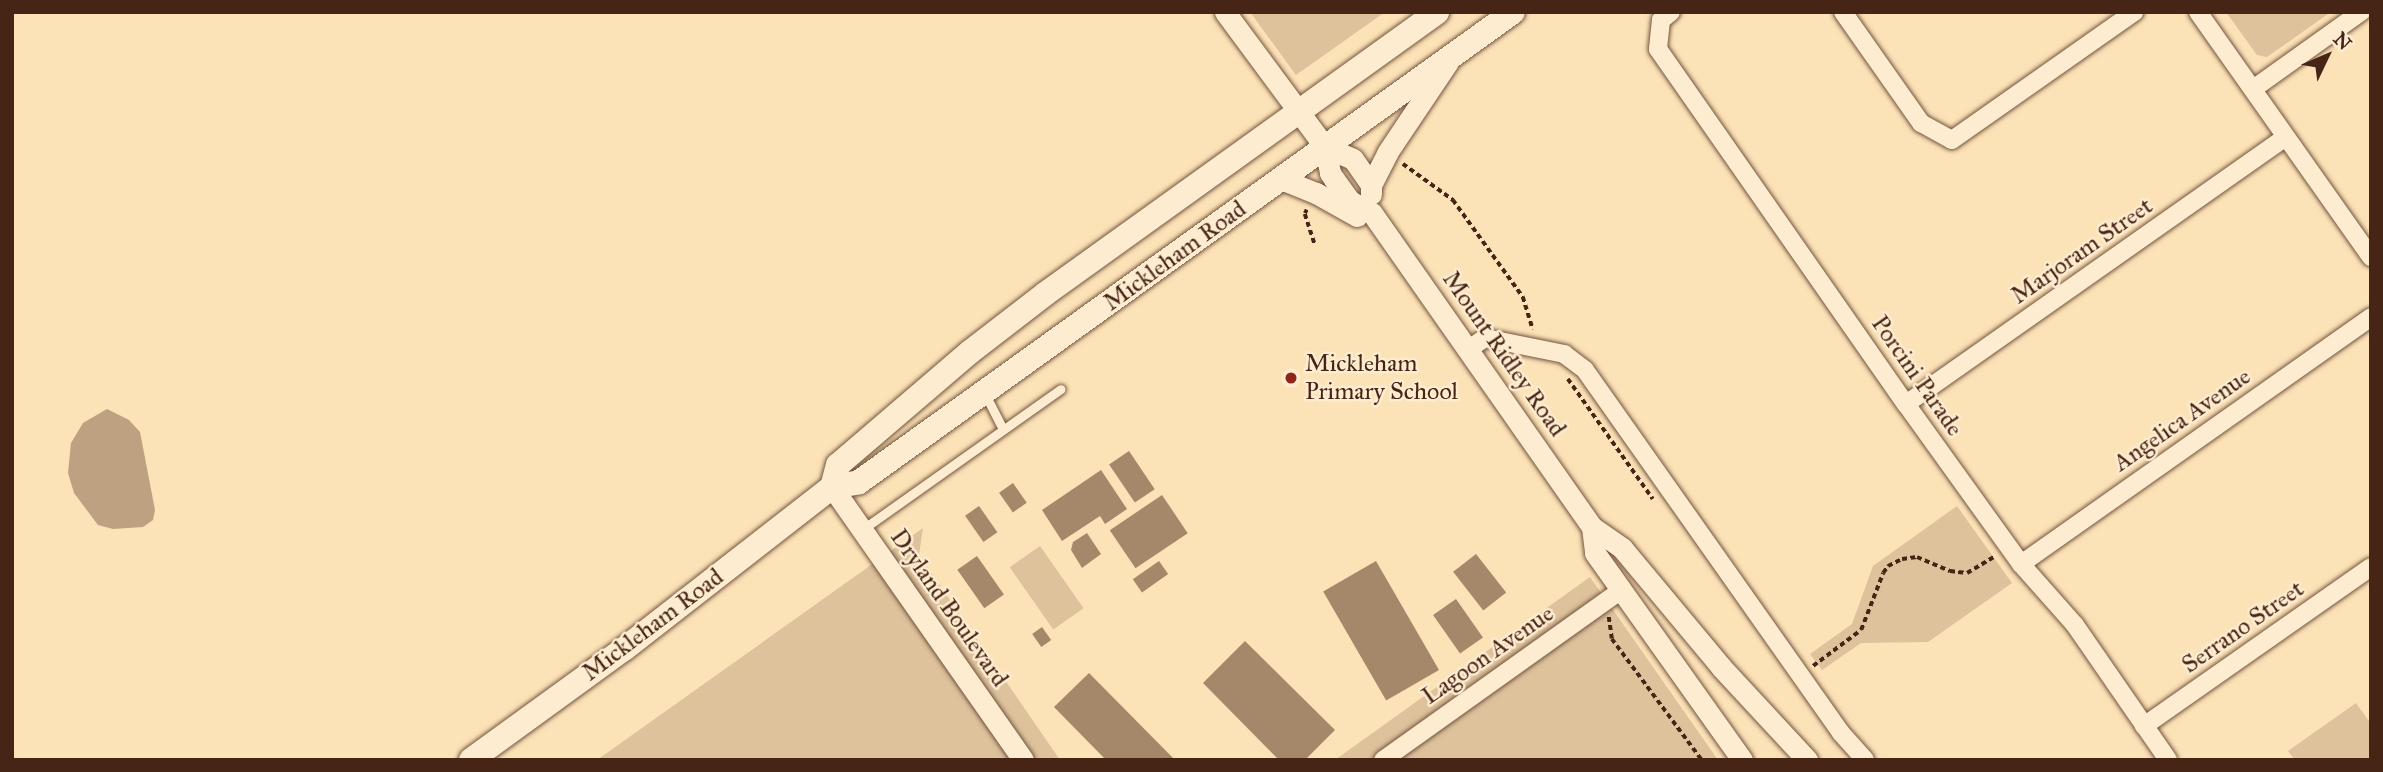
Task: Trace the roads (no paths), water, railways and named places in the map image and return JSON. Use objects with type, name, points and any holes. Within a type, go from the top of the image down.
[{"type":"main road","name":"Mickleham Road","points":[[832,487],[838,465],[970,352],[1297,111],[1437,12]]},
{"type":"main road","name":"Mickleham Road","points":[[471,760],[624,649],[832,487],[859,482],[1513,12]]},
{"type":"main road","points":[[970,352],[974,374],[984,392]]},
{"type":"street","name":"Mount Ridley Road","points":[[1225,12],[1325,147],[1330,173],[1350,201],[1372,213],[1592,527],[1622,548],[1721,667],[1807,760]]},
{"type":"street","name":"Porcini Parade","points":[[1671,12],[1661,20],[1658,49],[1906,404],[2021,564],[2075,625],[2168,760]]},
{"type":"street","points":[[1843,12],[1921,123],[1952,140],[2134,12]]},
{"type":"street","points":[[2198,12],[2371,257]]},
{"type":"street","points":[[2253,89],[2361,12]]},
{"type":"street","points":[[1372,213],[1371,185],[1387,153],[1453,55]]},
{"type":"street","name":"Marjoram Street","points":[[1906,404],[2286,137]]},
{"type":"street","name":"Mount Ridley Road","points":[[1325,147],[1353,159],[1371,185]]},
{"type":"street","points":[[1281,179],[1316,193],[1386,233]]},
{"type":"street","name":"Angelica Avenue","points":[[2021,564],[2371,317]]},
{"type":"street","points":[[1469,349],[1485,338],[1564,354],[1575,360],[1841,733],[1865,760]]},
{"type":"street","name":"Dryland Boulevard","points":[[832,487],[1023,760]]},
{"type":"street","name":"Mount Ridley Road","points":[[1592,527],[1595,553],[1614,595],[1742,760]]},
{"type":"street","name":"Serrano Street","points":[[2144,726],[2371,567]]},
{"type":"street","name":"Lagoon Avenue","points":[[1383,760],[1614,595]]},
{"type":"lane","points":[[863,529],[1061,389]]},
{"type":"lane","points":[[984,392],[1003,429]]},
{"type":"place","name":"Mickleham Primary School","points":[[1291,378]]}]
